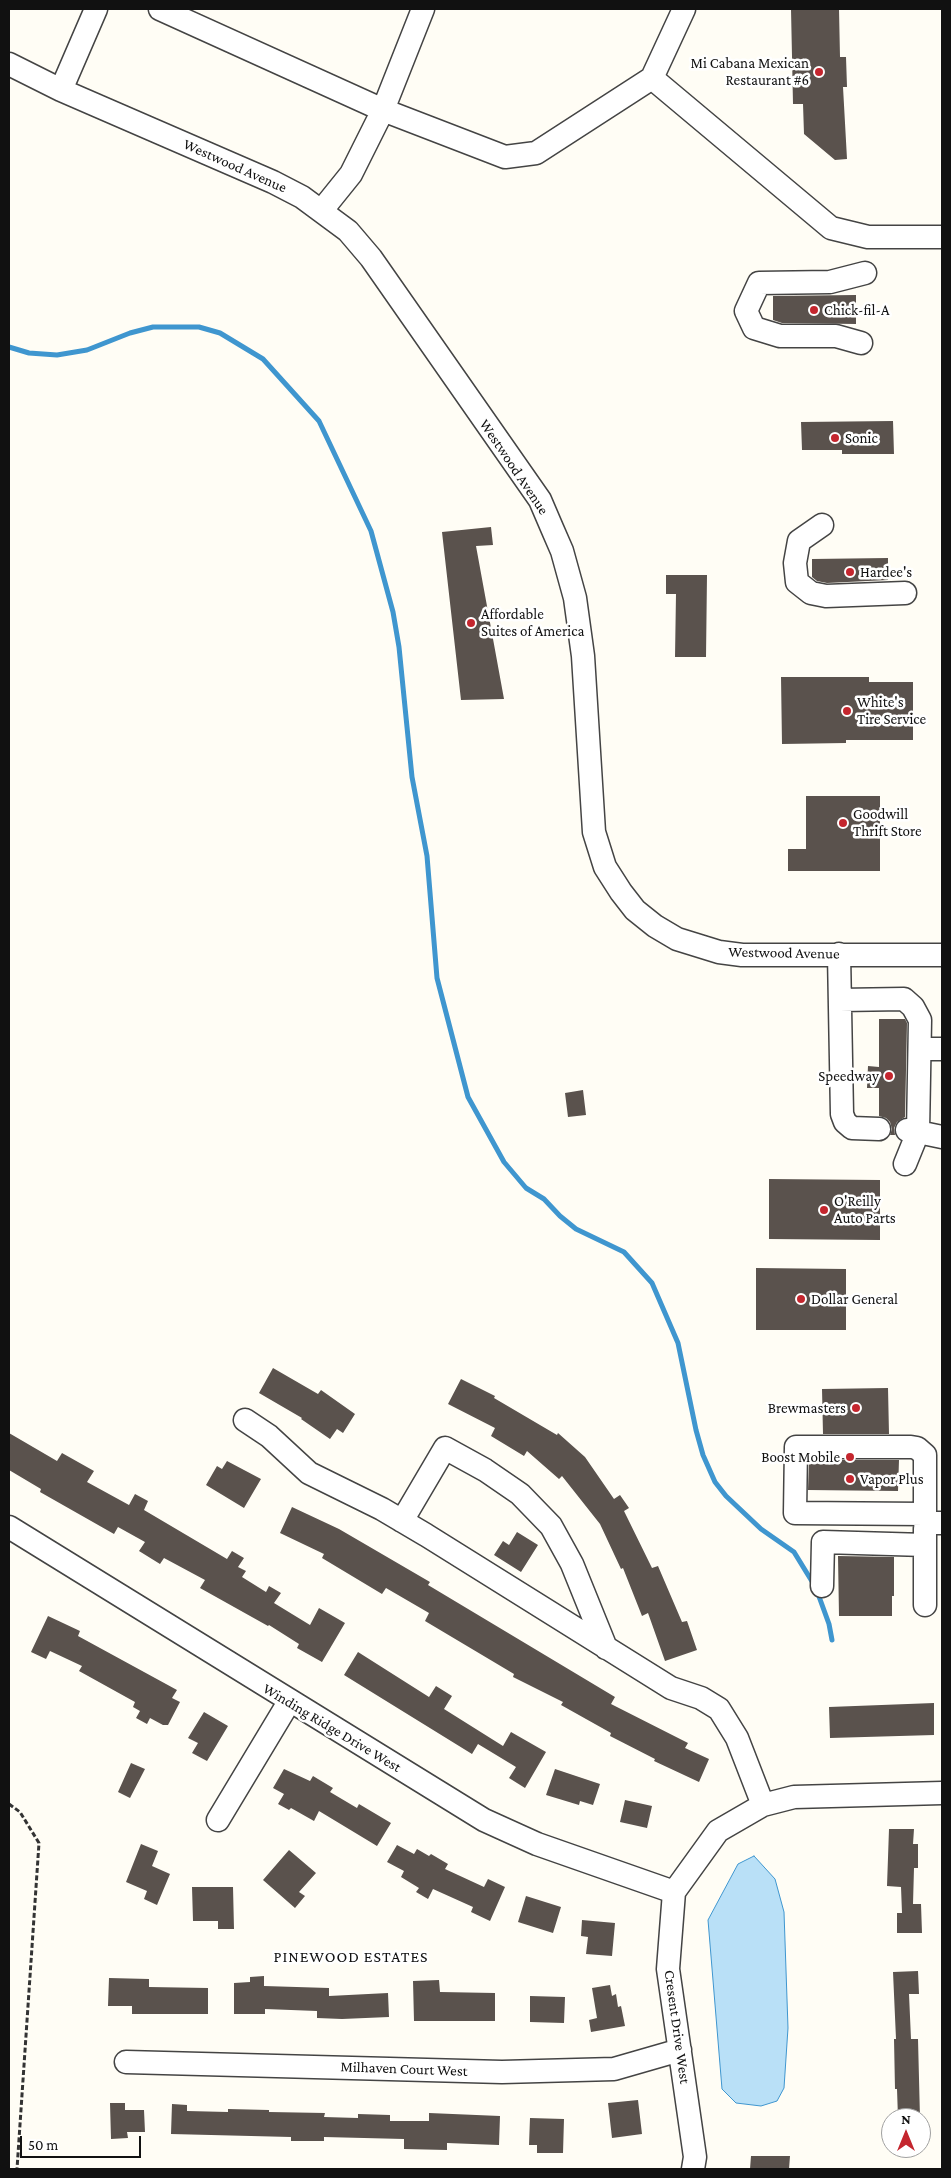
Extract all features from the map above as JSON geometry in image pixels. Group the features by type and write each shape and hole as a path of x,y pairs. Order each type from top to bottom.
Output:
{"street":[{"path":"61,90 96,9"},
{"path":"160,9 383,110 505,158 536,153 652,78 684,9"},
{"path":"322,210 351,174 383,110 423,9"},
{"name":"Westwood Avenue","path":"9,64 61,90 272,182 322,210 348,231 371,258 540,500 562,551 575,598 583,656 594,832 605,867 620,892 635,910 655,926 677,939 719,952 742,955 942,955"},
{"path":"652,78 831,228 868,237 942,237"},
{"path":"860,343 836,336 780,336 754,328 746,311 759,283 830,282 865,274"},
{"path":"822,525 799,541 795,564 797,582 811,593 826,596 905,592"},
{"path":"839,954 842,1114 845,1122 852,1128 879,1129"},
{"path":"840,1000 904,999 913,1008 920,1020 931,1049 905,1164"},
{"path":"913,1131 942,1137"},
{"path":"245,1420 269,1436 309,1474 402,1521 670,1688 701,1698 719,1709 737,1738 763,1805"},
{"path":"925,1605 929,1526 925,1456 917,1448 911,1447 796,1447 795,1512 929,1526"},
{"path":"402,1521 445,1448 485,1470 520,1494 551,1526 572,1564 606,1648"},
{"path":"822,1586 823,1542 929,1526"},
{"name":"Winding Ridge Drive West","path":"9,1527 484,1820 545,1847 674,1892"},
{"path":"218,1820 290,1702"},
{"path":"674,1892 718,1831 763,1805 794,1797 942,1793"},
{"name":"Cresent Drive West","path":"674,1892 668,1969 695,2157 692,2169"},
{"name":"Milhaven Court West","path":"126,2062 502,2072 614,2069 680,2050"}],"path":[{"path":"9,1804 20,1812 39,1843 17,2169"}],"water":[{"path":"754,1856 775,1879 784,1912 788,2028 784,2088 777,2101 761,2106 736,2103 722,2089 708,1920 738,1864"}],"building":[{"name":"Mi Cabana Mexican Restaurant #6","path":"791,9 839,9 840,57 846,57 847,87 843,87 847,159 835,160 804,134 803,104 793,104"},
{"name":"Chick-fil-A","path":"856,295 856,324 782,323 773,320 773,296"},
{"name":"Sonic","path":"893,421 894,454 842,454 842,450 802,450 801,422"},
{"name":"Affordable Suites of America","path":"491,527 493,545 476,546 504,699 461,700 442,532"},
{"name":"Hardee's","path":"888,558 888,580 827,583 817,581 812,577 812,559"},
{"path":"666,575 707,575 706,657 675,657 676,594 666,594"},
{"name":"White's Tire Service","path":"781,677 869,677 869,682 913,682 913,740 846,740 846,743 782,744"},
{"name":"Goodwill Thrift Store","path":"806,796 880,796 880,871 788,871 788,849 806,849"},
{"path":"879,1019 905,1019 907,1023 905,1117 897,1122 894,1128 895,1135 890,1135 892,1129 890,1122 886,1118 879,1116 879,1088 867,1088 868,1066 879,1067"},
{"path":"583,1090 586,1115 568,1117 565,1093"},
{"name":"O'Reilly Auto Parts","path":"769,1179 880,1180 880,1240 769,1239"},
{"name":"Dollar General","path":"756,1268 846,1269 846,1330 756,1330"},
{"path":"273,1368 318,1394 321,1390 355,1414 343,1433 337,1429 330,1439 302,1418 259,1393"},
{"path":"461,1379 495,1396 494,1398 557,1435 558,1433 585,1457 614,1499 620,1495 629,1508 624,1511 652,1568 658,1566 682,1622 687,1621 697,1650 665,1661 648,1613 642,1616 623,1568 621,1569 600,1524 562,1476 559,1479 527,1451 524,1456 491,1436 495,1428 448,1404"},
{"name":"Brewmasters","path":"888,1388 889,1434 823,1434 822,1389"},
{"path":"9,1433 57,1461 62,1453 94,1471 87,1482 129,1505 135,1494 148,1501 144,1510 227,1559 232,1551 244,1558 238,1567 246,1571 242,1577 266,1592 269,1586 281,1593 274,1603 310,1625 319,1608 345,1623 322,1662 297,1648 299,1644 269,1625 200,1588 205,1580 164,1558 160,1564 139,1551 145,1542 118,1527 114,1534 40,1492 41,1489 9,1470"},
{"name":"Vapor Plus","path":"809,1460 899,1460 898,1491 808,1490"},
{"path":"227,1461 261,1479 244,1508 206,1485 217,1466 222,1469"},
{"path":"292,1507 339,1529 430,1582 428,1585 615,1697 611,1704 688,1743 685,1748 709,1759 699,1782 654,1761 655,1759 610,1736 611,1733 561,1705 563,1702 513,1677 514,1674 425,1621 429,1613 386,1588 382,1594 322,1558 324,1554 280,1533"},
{"path":"517,1532 538,1545 521,1572 494,1555 503,1541 509,1545"},
{"path":"838,1556 894,1557 892,1616 839,1616"},
{"path":"48,1616 80,1631 78,1636 177,1690 172,1698 180,1702 168,1725 163,1725 150,1718 147,1724 136,1718 140,1711 133,1707 135,1702 79,1671 82,1666 50,1651 46,1659 31,1652"},
{"path":"358,1652 429,1697 436,1686 452,1696 444,1709 503,1746 511,1732 546,1752 525,1788 509,1778 516,1767 478,1744 472,1754 344,1675"},
{"path":"934,1703 934,1735 830,1738 829,1707"},
{"path":"204,1712 228,1726 207,1761 192,1753 198,1743 188,1738"},
{"path":"131,1763 145,1769 130,1798 118,1792"},
{"path":"284,1769 310,1781 313,1776 333,1788 330,1792 357,1808 359,1804 391,1823 377,1846 319,1811 314,1821 291,1808 289,1810 278,1804 284,1794 273,1788"},
{"path":"555,1769 600,1784 593,1805 580,1801 579,1805 546,1795"},
{"path":"625,1800 652,1806 647,1828 620,1822"},
{"path":"889,1829 914,1829 913,1844 918,1844 918,1868 914,1868 913,1904 921,1904 922,1933 897,1933 897,1913 902,1913 901,1887 887,1886"},
{"path":"141,1844 158,1851 152,1866 170,1874 157,1905 144,1899 147,1891 126,1882"},
{"path":"397,1845 414,1854 417,1849 429,1856 431,1854 448,1864 445,1869 484,1887 488,1879 505,1887 490,1921 471,1912 473,1907 433,1889 428,1899 416,1892 419,1888 401,1877 404,1871 387,1862"},
{"path":"289,1850 316,1873 299,1892 305,1896 295,1908 263,1880"},
{"path":"192,1887 233,1887 234,1929 218,1929 218,1921 193,1921"},
{"path":"526,1896 561,1907 553,1933 518,1922"},
{"path":"582,1920 615,1923 612,1956 586,1954 588,1937 581,1936"},
{"path":"918,1971 919,1994 909,1994 911,2039 918,2039 920,2108 898,2108 897,2089 895,2089 894,2039 896,2039 893,1972"},
{"path":"264,1976 264,1986 329,1988 329,1996 388,1993 389,2017 317,2018 317,2011 265,2009 265,2014 234,2014 234,1983 250,1982 250,1977"},
{"path":"109,1978 149,1979 149,1987 208,1988 208,2014 132,2014 132,2006 108,2006"},
{"path":"439,1980 440,1992 495,1993 495,2021 414,2021 413,1981"},
{"path":"610,1985 612,1996 616,1994 618,2007 621,2006 625,2026 591,2032 589,2020 597,2018 592,1988"},
{"path":"530,1996 565,1997 564,2023 530,2022"},
{"path":"638,2100 642,2134 612,2138 608,2103"},
{"path":"110,2103 125,2103 125,2110 144,2110 145,2132 127,2132 128,2138 111,2139"},
{"path":"172,2104 187,2105 187,2111 269,2110 269,2112 325,2113 324,2117 358,2118 358,2114 390,2115 390,2121 429,2121 429,2113 500,2116 499,2145 447,2143 447,2150 404,2149 404,2139 324,2137 324,2141 291,2141 291,2137 171,2134"},
{"path":"530,2118 564,2119 563,2153 537,2153 537,2145 529,2145"},
{"path":"751,2156 790,2156 789,2169 750,2169"}],"waterway":[{"path":"9,347 29,353 57,355 87,350 130,333 153,327 199,327 220,333 263,359 319,421 371,531 393,612 399,647 412,777 427,856 437,978 468,1097 504,1162 526,1188 544,1199 576,1229 624,1252 652,1283 678,1343 696,1430 703,1455 715,1482 726,1496 761,1529 794,1552 813,1583"},
{"path":"817,1591 829,1624 832,1640"}],"place":[{"name":"Mi Cabana Mexican Restaurant #6","path":"819,72"},
{"name":"Chick-fil-A","path":"814,310"},
{"name":"Sonic","path":"835,438"},
{"name":"Hardee's","path":"850,572"},
{"name":"Affordable Suites of America","path":"471,623"},
{"name":"White's Tire Service","path":"847,711"},
{"name":"Goodwill Thrift Store","path":"843,823"},
{"name":"Speedway","path":"889,1076"},
{"name":"O'Reilly Auto Parts","path":"824,1210"},
{"name":"Dollar General","path":"801,1299"},
{"name":"Brewmasters","path":"856,1408"},
{"name":"Boost Mobile","path":"850,1457"},
{"name":"Vapor Plus","path":"850,1479"}],"district":[{"name":"PINEWOOD ESTATES","path":"351,1957"}]}
